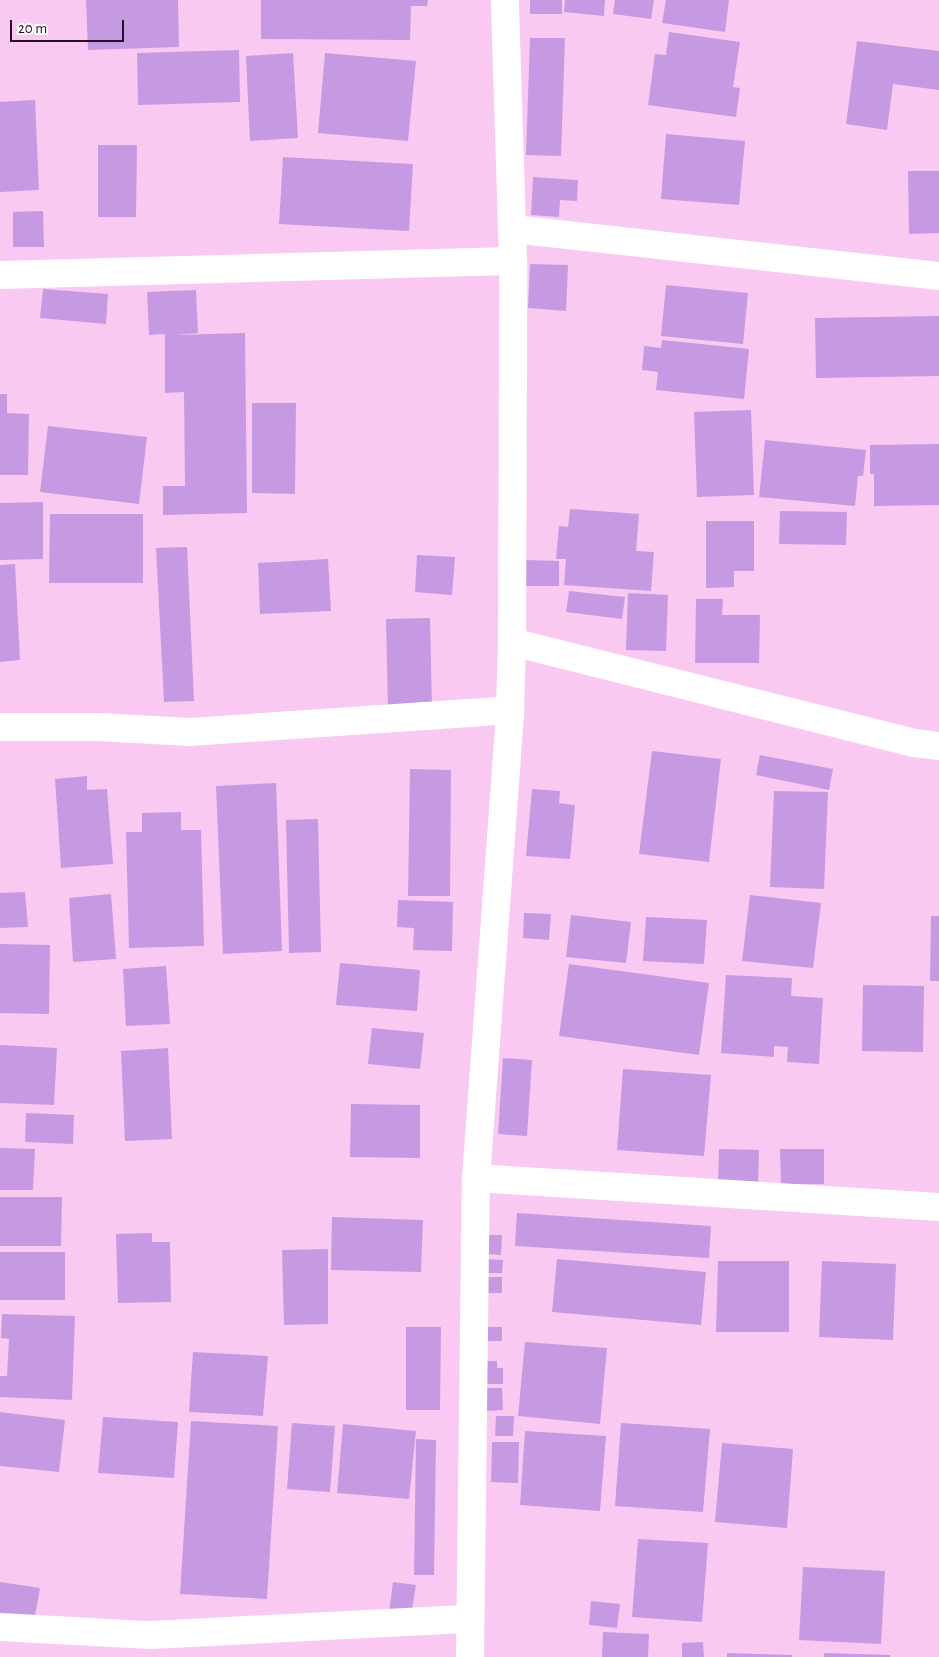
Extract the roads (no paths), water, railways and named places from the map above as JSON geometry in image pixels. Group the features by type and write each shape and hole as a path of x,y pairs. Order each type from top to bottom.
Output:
{"street":[{"path":"470,1657 476,1178 510,710 512,642 513,229 505,0"},
{"path":"513,229 939,276"},
{"path":"0,275 513,261"},
{"path":"512,642 914,743 939,746"},
{"path":"0,727 98,727 190,732 510,710"},
{"path":"476,1178 939,1207"},
{"path":"0,1627 150,1634 470,1619"}]}
